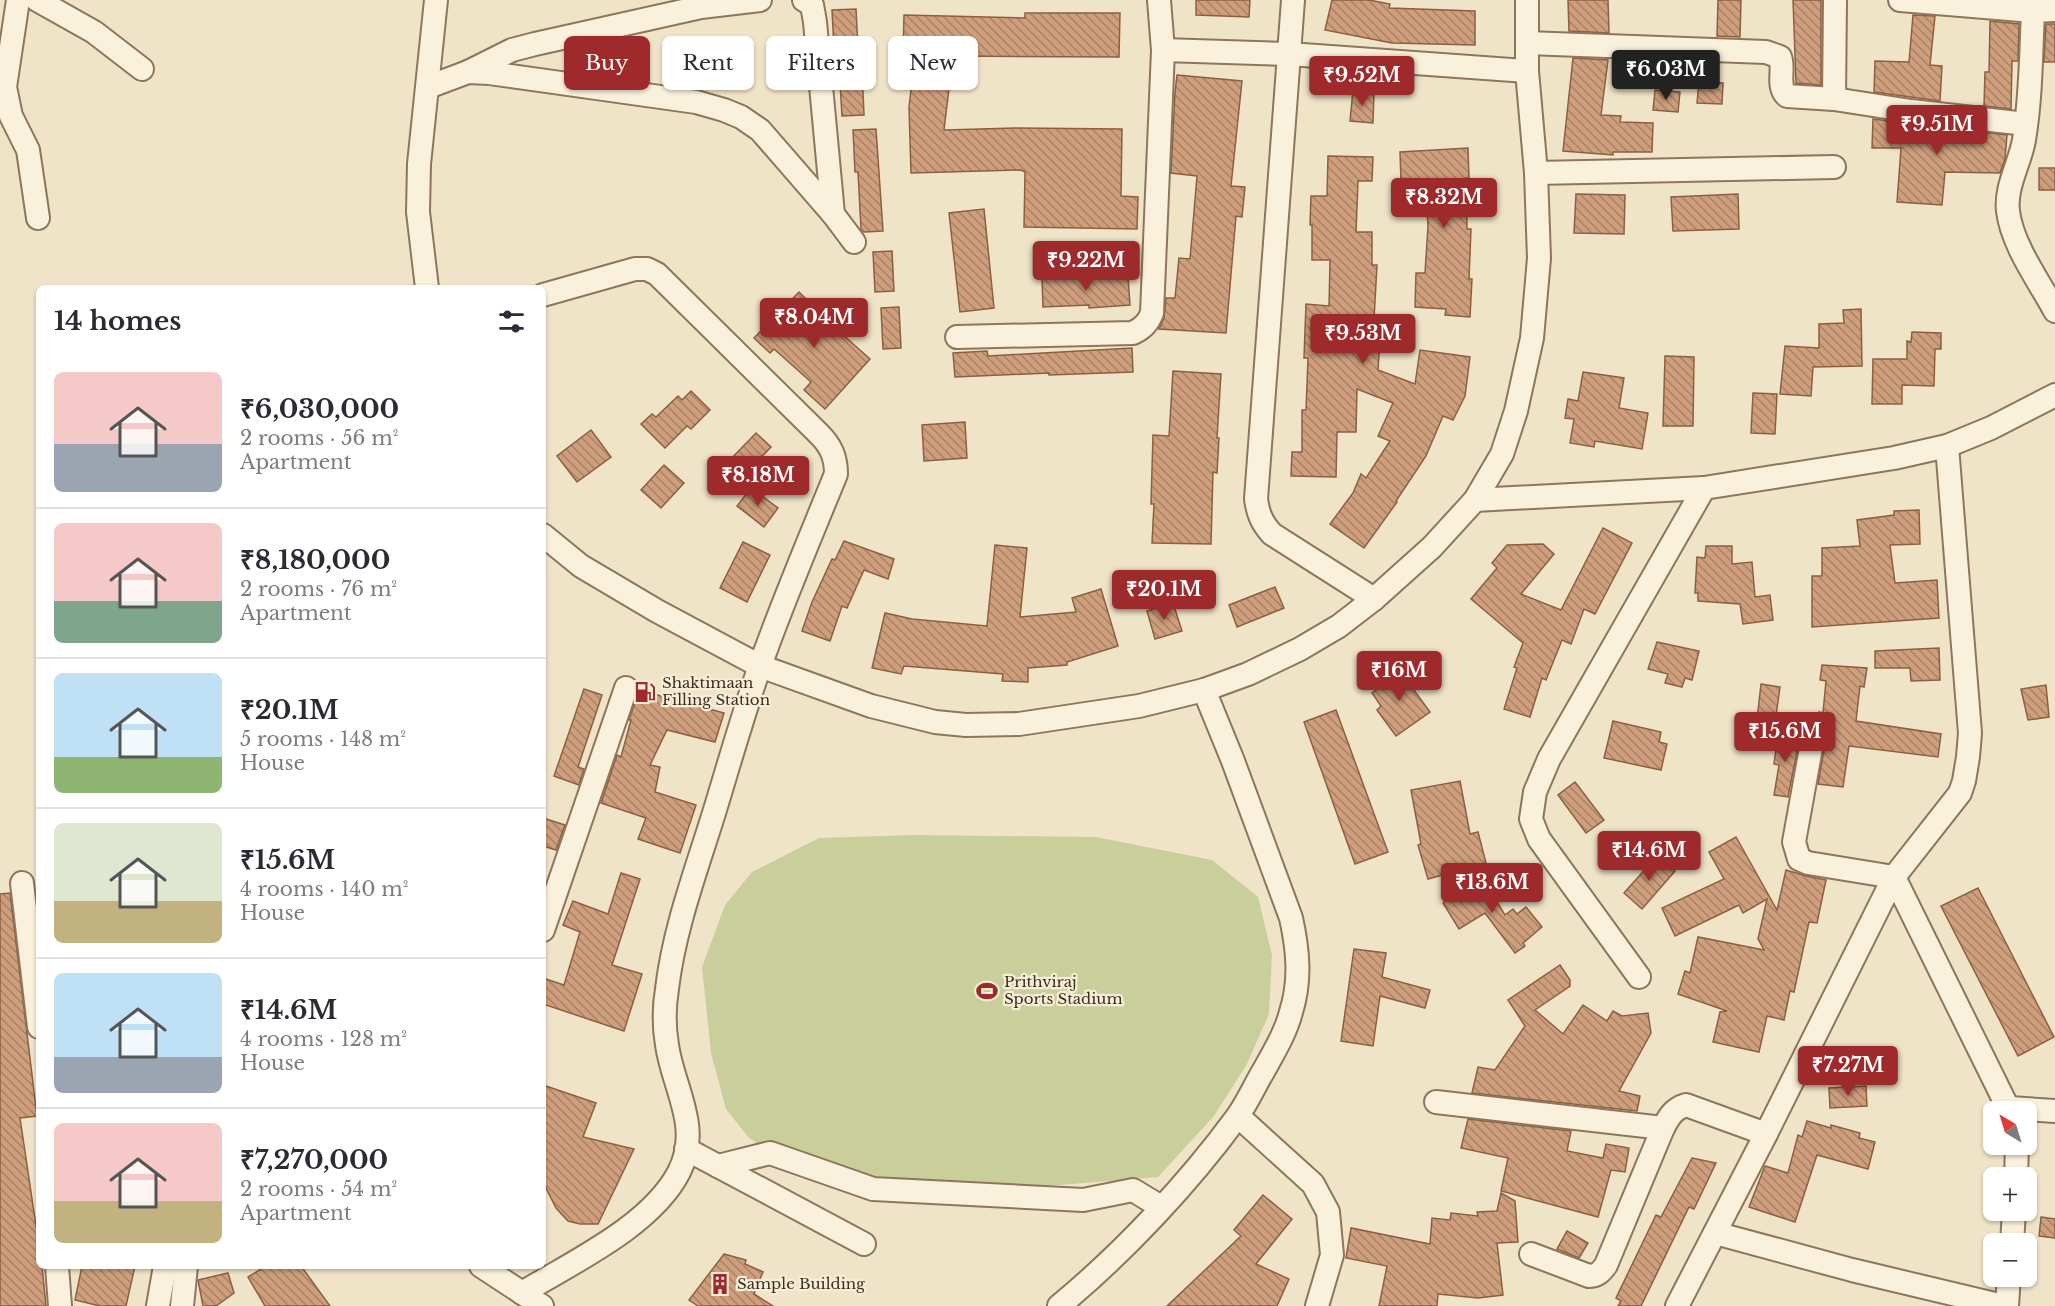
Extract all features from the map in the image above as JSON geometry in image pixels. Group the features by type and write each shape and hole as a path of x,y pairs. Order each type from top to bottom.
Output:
{"street":[{"path":"18,0 5,87 11,116 28,150 38,218"},
{"path":"37,0 94,32 142,69"},
{"path":"427,285 418,212 419,164 436,0"},
{"path":"428,87 468,72 512,50 545,41 701,7 760,0"},
{"path":"804,0 812,5 815,22 833,214"},
{"path":"957,337 1133,333 1149,321 1152,313 1163,50 1159,0"},
{"path":"1293,0 1256,499 1263,525 1272,534 1374,599"},
{"path":"546,542 581,566 657,611 760,666 871,706 935,722 966,725 1019,724 1139,706 1204,690 1248,674 1300,649 1339,626 1374,599 1432,547 1475,500 1502,453 1516,411 1532,338 1539,258 1536,173 1527,71 1527,0"},
{"path":"1834,99 1835,0"},
{"path":"1900,0 2049,8 2020,159 2010,189 2008,209 2012,230 2055,311"},
{"path":"1527,43 1766,52 1779,57 1782,62 1781,88 1787,96 1834,99 1911,111 2026,124"},
{"path":"1163,50 1289,54 1527,71"},
{"path":"468,72 696,102 741,117 760,130 833,214 854,242"},
{"path":"1536,173 1834,167"},
{"path":"522,1293 624,1232 643,1216 668,1189 680,1170 686,1149 688,1118 667,1045 666,992 672,954 760,666 836,474 836,462 830,445 657,274 647,269 635,269 546,294"},
{"path":"1475,500 1704,488 1808,473 1947,446 2054,398"},
{"path":"1677,1306 1894,877 1960,793 1964,781 1970,733 1947,446"},
{"path":"1639,977 1539,839 1531,819 1535,792 1549,759 1704,488"},
{"path":"546,921 626,688"},
{"path":"1059,1306 1133,1238 1188,1178 1238,1116 1274,1051 1291,1013 1299,974 1297,944 1291,918 1204,690"},
{"path":"1813,737 1794,842 1795,852 1799,859 1808,863 1894,877"},
{"path":"1894,877 2006,1101"},
{"path":"22,883 36,1002"},
{"path":"1436,1102 1663,1128"},
{"path":"1531,1254 1589,1276 1596,1276 1601,1272 1606,1265 1663,1128 1677,1108 1686,1105 1766,1134"},
{"path":"2037,1111 2055,1112"},
{"path":"1238,1116 1313,1184 1328,1212 1332,1255 1317,1306"},
{"path":"686,1149 864,1244"},
{"path":"718,1166 770,1153 873,1189 1083,1200 1133,1190 1161,1207"},
{"path":"1715,1233 1852,1270 2005,1306 2008,1287"},
{"path":"57,1269 60,1306"},
{"path":"158,1306 164,1269"},
{"path":"183,1306 186,1269"},
{"path":"486,1269 542,1306"}],"green space":[{"name":"Prithviraj Sports Stadium","path":"914,835 1096,837 1212,860 1258,897 1272,955 1269,1014 1247,1064 1214,1116 1158,1177 1060,1185 856,1189 782,1159 749,1138 726,1109 711,1053 702,967 725,905 752,872 819,838"}],"building":[{"path":"1196,0 1250,0 1249,17 1196,15"},
{"path":"1332,0 1369,0 1390,4 1389,8 1475,11 1475,45 1392,43 1325,30"},
{"path":"1568,0 1608,0 1609,33 1569,31"},
{"path":"1718,0 1741,0 1740,37 1717,36"},
{"path":"1793,0 1821,0 1821,85 1796,83"},
{"path":"856,9 857,36 833,36 832,10"},
{"path":"1025,13 1120,13 1119,57 978,56 978,36 903,36 904,15 1025,18"},
{"path":"1913,15 1935,16 1930,65 1942,66 1940,101 1874,92 1875,61 1909,62"},
{"path":"1990,21 2019,24 2018,61 2012,61 2011,109 1984,106 1985,72 1989,72"},
{"path":"2046,24 2055,24 2055,62 2044,62"},
{"path":"1573,58 1608,60 1601,115 1621,116 1620,122 1653,123 1652,152 1613,152 1613,155 1563,151"},
{"path":"1177,75 1242,81 1231,186 1245,187 1242,217 1236,216 1226,333 1159,329 1164,318 1166,298 1175,298 1179,258 1190,259 1197,176 1171,173"},
{"path":"1699,82 1723,83 1722,104 1697,103"},
{"path":"840,90 863,90 864,115 842,116"},
{"path":"911,90 949,90 944,130 1122,129 1121,196 1138,197 1137,229 1024,227 1025,172 1021,170 911,173 909,107"},
{"path":"1353,90 1374,92 1373,123 1350,121"},
{"path":"1655,90 1680,92 1678,112 1653,110"},
{"path":"1873,119 2007,135 2005,159 2000,173 1945,172 1942,205 1897,202 1901,148 1872,148"},
{"path":"876,129 883,231 864,232 861,229 853,130"},
{"path":"1468,148 1467,229 1471,229 1469,279 1472,279 1470,317 1445,315 1446,309 1415,307 1416,273 1425,273 1428,226 1425,180 1401,181 1400,152"},
{"path":"1328,156 1373,157 1372,181 1358,181 1356,232 1372,232 1372,265 1377,265 1373,338 1380,339 1378,370 1415,384 1420,350 1470,357 1465,396 1453,420 1443,416 1426,456 1364,548 1330,524 1353,493 1361,474 1366,478 1390,441 1378,436 1393,403 1357,389 1356,432 1337,432 1336,477 1291,476 1292,452 1302,452 1302,410 1306,410 1308,358 1304,358 1306,304 1329,306 1330,260 1312,260 1312,225 1310,225 1311,196 1327,196"},
{"path":"2039,168 2055,168 2055,190 2039,190"},
{"path":"1576,194 1625,195 1624,234 1574,233"},
{"path":"1738,194 1739,229 1673,231 1671,197"},
{"path":"984,209 994,308 960,312 949,213"},
{"path":"892,251 894,291 875,292 873,252"},
{"path":"1078,277 1079,280 1128,277 1130,305 1089,308 1089,305 1043,307 1042,279"},
{"path":"799,292 824,317 826,315 843,330 841,333 870,359 825,409 804,390 811,382 774,349 770,353 754,338"},
{"path":"899,307 901,348 883,349 881,308"},
{"path":"1861,309 1862,366 1813,367 1811,396 1780,394 1785,346 1819,348 1819,324 1844,323 1843,310"},
{"path":"1912,332 1941,333 1941,349 1935,349 1934,386 1902,385 1902,404 1872,404 1873,359 1907,359 1907,341 1911,342"},
{"path":"1132,348 1133,372 955,377 953,353 987,351 988,356"},
{"path":"1665,356 1694,357 1693,426 1663,426"},
{"path":"1173,371 1221,374 1217,473 1213,472 1211,544 1152,543 1153,435 1169,436"},
{"path":"1583,372 1624,378 1619,408 1648,413 1642,449 1595,441 1594,447 1570,443 1574,419 1565,418 1568,399 1578,401"},
{"path":"691,391 710,410 691,429 687,426 665,448 641,424 652,414 656,417 678,396 682,400"},
{"path":"1753,393 1777,394 1775,434 1751,433"},
{"path":"965,422 967,458 924,461 922,425"},
{"path":"591,430 611,457 577,482 557,456"},
{"path":"756,433 771,447 743,476 728,462"},
{"path":"664,465 684,483 661,508 641,490"},
{"path":"751,488 778,508 764,527 737,506"},
{"path":"1919,510 1920,544 1890,545 1895,583 1937,580 1939,618 1812,627 1812,576 1822,576 1822,548 1860,546 1857,520 1894,515 1894,511"},
{"path":"1603,528 1632,543 1595,614 1584,609 1571,644 1562,640 1546,680 1542,678 1530,717 1504,709 1517,668 1514,667 1523,643 1471,599 1497,568 1492,563 1507,545 1543,544 1554,554 1521,594 1561,610"},
{"path":"844,541 894,559 888,579 864,570 847,608 842,606 830,641 802,631 812,602 832,559 835,560"},
{"path":"743,542 770,555 747,602 720,588"},
{"path":"995,545 1027,548 1020,617 1076,612 1072,598 1101,589 1118,646 1067,662 1067,665 1028,668 1028,682 1002,681 1003,674 904,666 901,674 872,668 885,613 912,619 987,626"},
{"path":"1706,546 1732,546 1732,564 1752,562 1755,597 1770,595 1773,620 1743,624 1740,604 1698,601 1698,593 1695,593 1697,557 1705,558"},
{"path":"1275,587 1284,608 1237,627 1229,605"},
{"path":"1173,603 1182,631 1155,639 1147,611"},
{"path":"1657,642 1699,651 1692,680 1685,678 1682,687 1665,683 1668,674 1648,669"},
{"path":"1939,648 1940,680 1911,681 1910,668 1875,668 1875,651"},
{"path":"1395,664 1430,712 1396,736 1377,710 1381,706 1372,693 1387,682 1381,674"},
{"path":"1822,665 1867,668 1864,687 1860,686 1856,721 1941,734 1938,757 1849,746 1843,787 1818,784 1826,739 1825,732 1818,725 1819,712 1823,713 1826,681 1820,680"},
{"path":"1761,684 1780,687 1775,723 1757,720"},
{"path":"2046,685 2049,717 2028,720 2021,689"},
{"path":"584,689 602,695 578,767 584,769 579,785 554,776"},
{"path":"639,690 724,713 715,742 667,730 650,765 660,767 655,792 696,805 680,853 638,839 646,818 601,803 617,755 621,757 631,720 629,720"},
{"path":"1336,710 1388,852 1355,864 1304,722"},
{"path":"1613,721 1661,732 1659,742 1667,744 1661,770 1604,758"},
{"path":"1778,734 1800,736 1788,797 1774,795 1779,765 1774,764"},
{"path":"1460,781 1470,834 1478,832 1486,863 1428,879 1418,845 1421,844 1411,790"},
{"path":"1575,782 1604,820 1586,833 1558,795"},
{"path":"546,819 565,825 556,850 546,847"},
{"path":"1736,837 1777,910 1786,870 1826,880 1817,923 1809,922 1794,992 1790,991 1784,1020 1767,1016 1759,1052 1713,1042 1720,1012 1727,1011 1678,994 1685,971 1690,973 1698,937 1764,950 1758,939 1767,899 1743,913 1739,905 1675,936 1662,908 1724,879 1709,852"},
{"path":"1657,856 1675,871 1642,909 1624,893"},
{"path":"621,873 640,879 612,965 642,974 624,1031 546,1005 546,979 564,985 580,932 563,925 573,901 608,914"},
{"path":"1481,877 1505,915 1513,909 1517,914 1526,907 1542,927 1523,943 1525,946 1515,953 1485,913 1459,929 1443,903"},
{"path":"1978,888 2054,1037 2018,1056 1941,906"},
{"path":"10,893 36,1108 36,1116 20,1118 36,1226 36,1269 42,1269 46,1306 0,1306 0,894"},
{"path":"1354,949 1386,953 1382,977 1430,990 1425,1008 1380,996 1373,1046 1341,1041"},
{"path":"1560,965 1570,980 1570,986 1535,1010 1563,1034 1583,1005 1607,1021 1613,1011 1622,1016 1648,1013 1651,1033 1619,1091 1640,1096 1637,1111 1472,1093 1478,1067 1495,1070 1525,1026 1508,1000"},
{"path":"546,1086 596,1103 583,1137 634,1149 598,1224 568,1221 556,1208 546,1188"},
{"path":"1866,1086 1867,1106 1830,1108 1829,1088"},
{"path":"1468,1119 1571,1131 1567,1151 1603,1158 1606,1144 1629,1148 1625,1172 1611,1170 1598,1217 1501,1191 1508,1158 1461,1148"},
{"path":"1807,1121 1860,1133 1859,1138 1875,1142 1868,1169 1817,1155 1795,1222 1749,1207 1765,1166 1788,1173 1798,1135 1802,1137"},
{"path":"1692,1158 1716,1163 1694,1209 1689,1207 1641,1306 1618,1306 1621,1301 1616,1298 1656,1215 1661,1217"},
{"path":"1501,1193 1515,1201 1518,1242 1497,1243 1503,1295 1478,1298 1438,1294 1437,1306 1379,1306 1387,1266 1346,1258 1351,1228 1430,1244 1432,1218 1450,1220 1451,1213 1478,1216 1477,1212 1497,1211"},
{"path":"1263,1195 1292,1219 1256,1264 1289,1279 1277,1306 1167,1306 1241,1236 1234,1230"},
{"path":"2041,1217 2055,1219 2055,1238 2039,1236"},
{"path":"1567,1231 1588,1243 1579,1258 1557,1249"},
{"name":"Sample Building","path":"724,1254 746,1260 745,1264 763,1272 754,1294 773,1306 698,1306 689,1300"},
{"path":"81,1269 134,1269 126,1306 100,1306 75,1300"},
{"path":"261,1269 303,1269 330,1306 265,1306 248,1277"},
{"path":"228,1273 234,1293 216,1306 203,1306 198,1280"}],"place":[{"name":"Shaktimaan Filling Station","path":"645,692"},
{"name":"Prithviraj Sports Stadium","path":"987,991"},
{"name":"Sample Building","path":"720,1284"}]}
